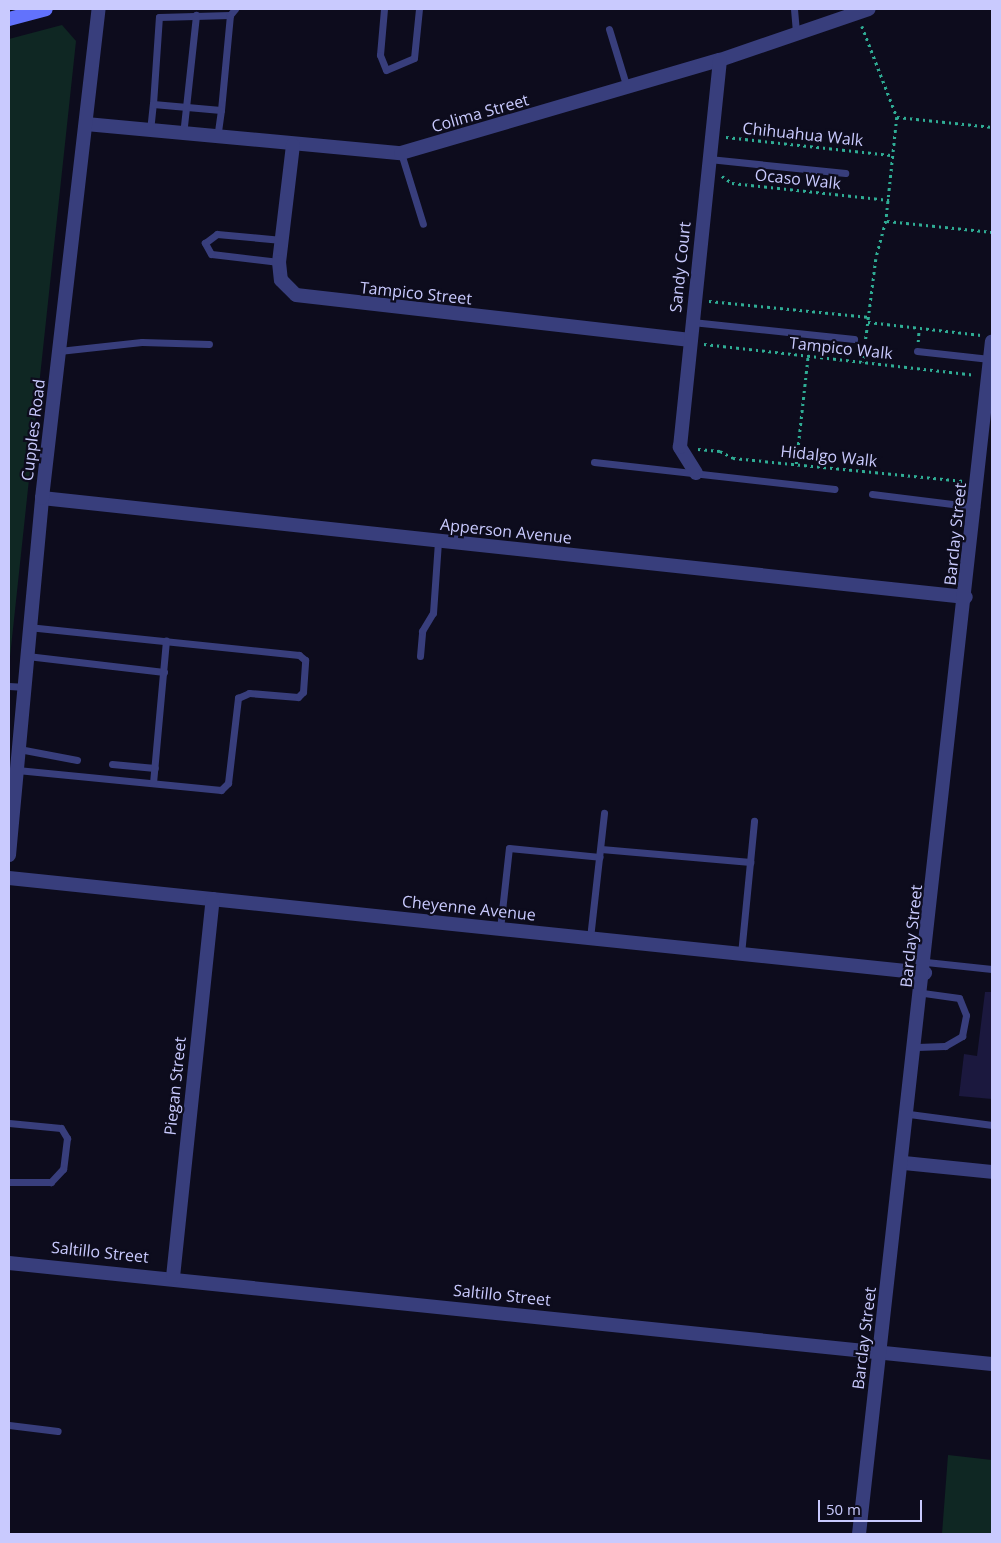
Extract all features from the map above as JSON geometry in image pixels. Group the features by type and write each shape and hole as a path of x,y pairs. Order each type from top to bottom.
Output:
{"main road":[{"path":"9,18 46,9"}],"street":[{"name":"Cupples Road","path":"9,855 42,498 98,9"},
{"name":"Colima Street","path":"86,124 293,146 402,153 720,60 863,11"},
{"name":"Sandy Court","path":"680,447 720,60"},
{"name":"Tampico Street","path":"293,146 279,262 283,283 306,299 690,342"},
{"name":"Barclay Street","path":"859,1534 917,1047 976,507 992,341"},
{"path":"680,447 696,473"},
{"name":"Apperson Avenue","path":"42,498 966,597"},
{"name":"Cheyenne Avenue","path":"9,878 742,954 925,968"},
{"name":"Piegan Street","path":"173,1277 213,899"},
{"path":"904,1163 992,1172"},
{"name":"Saltillo Street","path":"9,1263 173,1277 992,1364"}],"lane":[{"path":"217,138 230,16 235,9"},
{"path":"384,9 380,55 386,70 414,58 419,9"},
{"path":"794,9 796,34"},
{"path":"150,132 163,13 230,16"},
{"path":"183,135 196,15"},
{"path":"609,29 627,88"},
{"path":"153,104 221,110"},
{"path":"402,153 423,224"},
{"path":"709,159 845,173"},
{"path":"279,262 211,254 205,243 217,234 282,240"},
{"path":"692,322 854,339"},
{"path":"60,351 142,342 209,344"},
{"path":"917,350 990,360"},
{"path":"594,462 834,489"},
{"path":"872,494 976,507"},
{"path":"420,656 422,631 433,614 438,541"},
{"path":"17,770 226,788 238,698 249,693 298,697 303,692 305,660 299,655 30,626"},
{"path":"153,783 166,641"},
{"path":"27,656 164,672"},
{"path":"9,686 24,687"},
{"path":"19,749 77,760"},
{"path":"112,764 155,768"},
{"path":"590,938 604,813"},
{"path":"742,954 754,821"},
{"path":"500,929 509,848 600,857"},
{"path":"600,849 750,862"},
{"path":"925,968 992,969"},
{"path":"917,1047 945,1046 962,1036 966,1015 959,998 922,993"},
{"path":"909,1114 992,1124"},
{"path":"9,1124 61,1128 67,1138 63,1169 51,1182 9,1182"},
{"path":"9,1425 58,1432"}],"path":[{"path":"863,11 897,117 889,200 863,362"},
{"path":"897,117 992,127"},
{"name":"Chihuahua Walk","path":"711,136 893,155"},
{"name":"Ocaso Walk","path":"708,175 726,176 732,183 889,200"},
{"path":"886,220 992,232"},
{"path":"695,299 869,317"},
{"path":"868,322 992,336"},
{"name":"Tampico Walk","path":"690,342 988,377"},
{"path":"796,464 808,356"},
{"name":"Hidalgo Walk","path":"680,447 796,464 978,483"}],"green space":[{"path":"62,25 76,41 9,666 9,39"},
{"path":"948,1455 992,1460 992,1534 942,1534"}],"building":[{"path":"985,992 992,992 992,1099 959,1096 964,1054 977,1056"}]}
